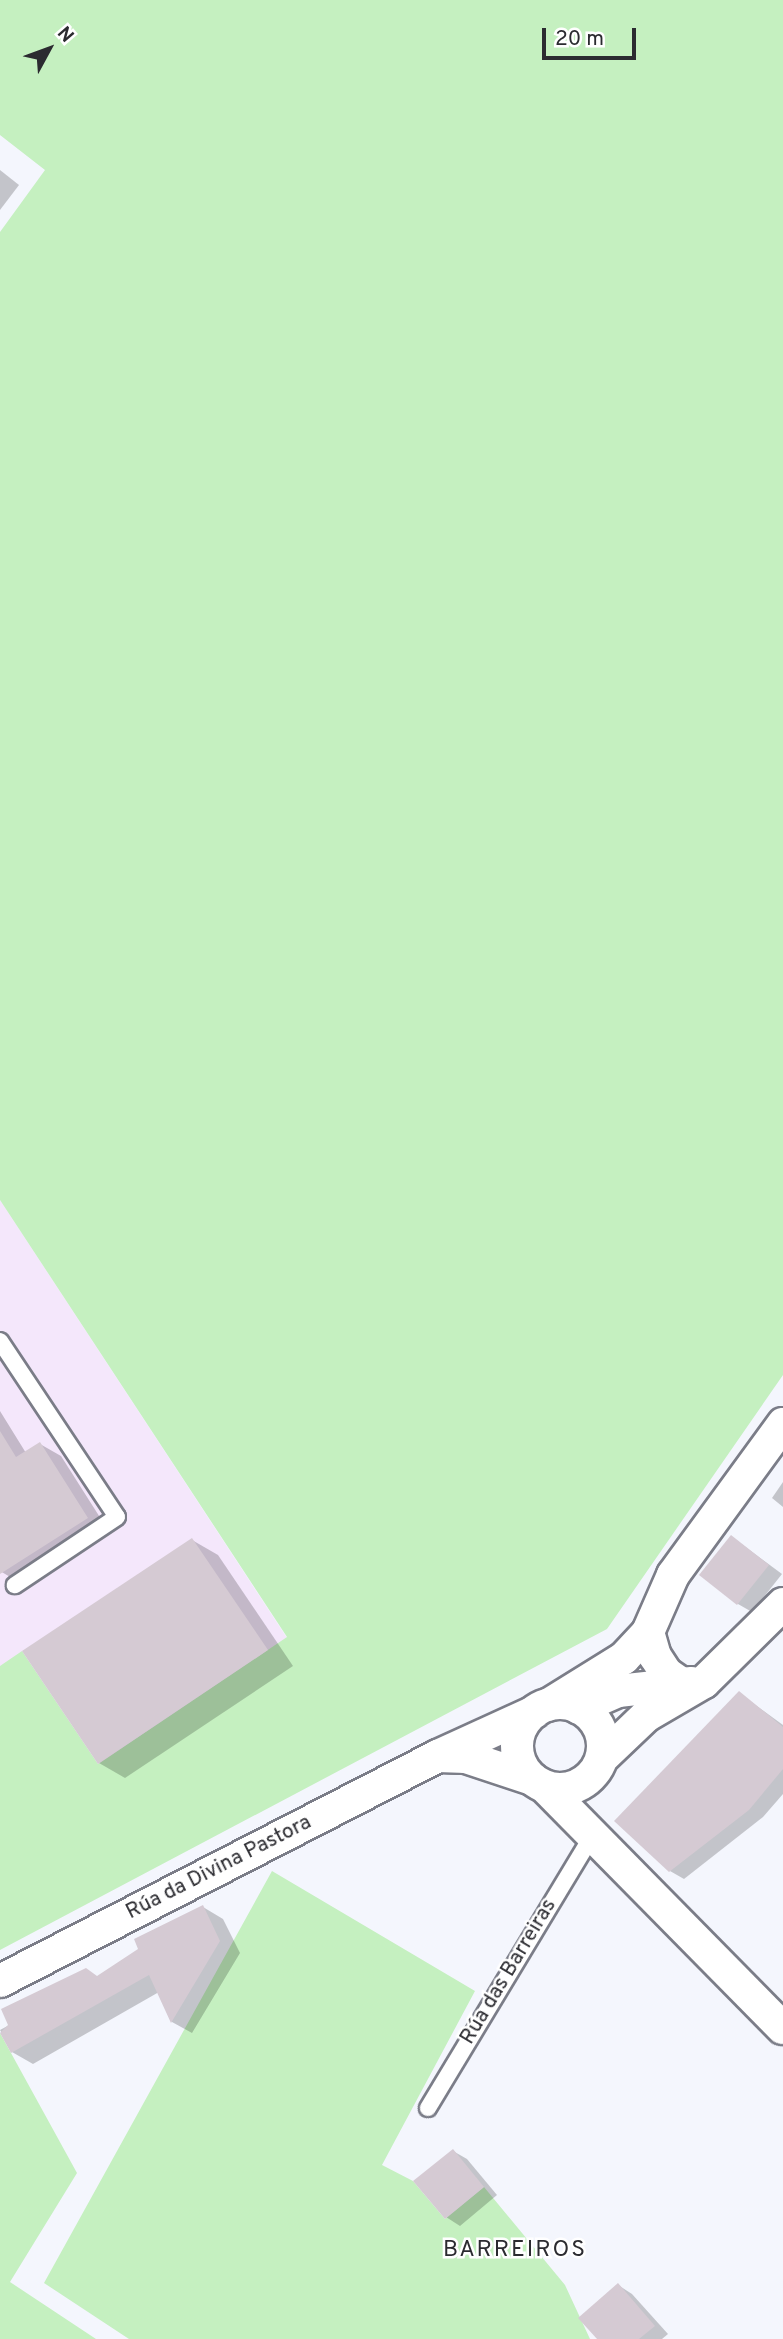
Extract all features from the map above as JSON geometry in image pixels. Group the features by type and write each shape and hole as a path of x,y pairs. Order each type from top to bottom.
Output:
{"street":[{"path":"783,1424 673,1575 648,1632 601,1675 554,1708 518,1739 518,1755 538,1782 783,2028"},
{"path":"438,1756 466,1757 538,1782 571,1788 593,1770 646,1716 693,1683 783,1604"},
{"path":"648,1632 660,1665 693,1683"},
{"path":"554,1708 618,1691 693,1683"},
{"path":"554,1708 600,1729 593,1770 592,1838"},
{"name":"Rúa da Divina Pastora","path":"0,1981 438,1756 554,1708"}],"lane":[{"path":"0,1341 117,1517 15,1585"},
{"name":"Rúa das Barreiras","path":"428,2108 592,1838"}],"shaded area":[{"path":"0,1200 287,1638 98,1764 92,1756 0,1818"}],"green space":[{"path":"0,0 783,0 783,1375 607,1629 0,1950 0,1666 22,1651 98,1764 287,1637 0,1200 0,232 45,170 0,135"},
{"path":"272,1871 475,1991 382,2165 413,2181 445,2219 484,2187 565,2285 590,2339 129,2339 44,2283"},
{"path":"0,2033 77,2173 10,2282 96,2339 0,2339"}],"building":[{"path":"0,1431 16,1457 40,1442 88,1518 0,1574"},
{"path":"731,1535 769,1565 737,1605 699,1575"},
{"path":"192,1538 268,1650 98,1764 22,1651"},
{"path":"739,1691 783,1727 783,1769 749,1810 669,1872 614,1821"},
{"path":"203,1905 220,1941 171,2023 149,1975 11,2053 0,2033 8,2025 1,2009 86,1968 97,1976 138,1949 134,1939"},
{"path":"453,2149 484,2187 445,2219 413,2181"},
{"path":"618,2283 655,2326 639,2339 597,2339 578,2318"}],"district":[{"name":"BARREIROS","path":"515,2251"}]}
